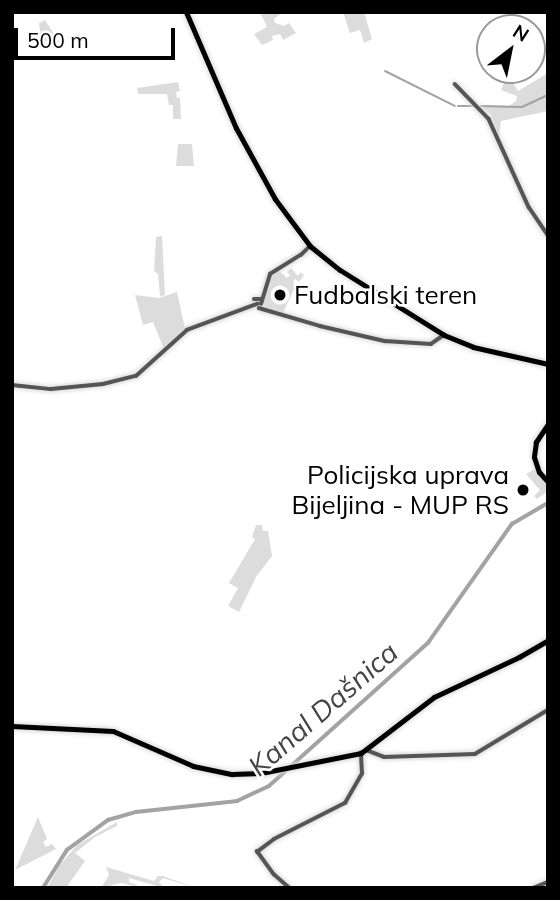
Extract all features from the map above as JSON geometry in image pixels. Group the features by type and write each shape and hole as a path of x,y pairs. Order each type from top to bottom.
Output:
{"main road":[{"path":"186,12 236,128 275,199 310,246 346,274 444,335 473,347 548,364"},
{"path":"547,482 539,472 534,457 539,436 548,424"},
{"path":"12,726 113,731 178,761 232,775 251,774 363,752 434,697 519,657 548,640"}],"street":[{"path":"455,84 489,119 529,207 548,235"},
{"path":"12,385 51,388 103,384 136,376 187,330 260,303 271,272 301,255 310,246"},
{"path":"254,299 267,311 385,341 431,344 444,335"},
{"path":"289,888 274,875 257,852 274,839 345,803 362,774 363,752 384,757 474,754 548,710"},
{"path":"533,888 548,882"}],"shaded area":[{"path":"260,12 283,12 274,19 275,23 284,26 289,23 296,33 283,40 280,34 272,36 273,40 262,45 254,34 267,27"},
{"path":"343,12 364,12 372,39 364,43 360,30 350,33"},
{"path":"45,20 59,42 41,41 39,23"},
{"path":"548,73 548,111 501,121 499,136 491,115 480,105 509,106 516,101 517,96 501,90 504,84 514,84 518,91 530,84 546,84"},
{"path":"178,82 180,91 176,92 177,98 180,98 181,119 173,119 173,105 169,105 167,94 138,94 137,88"},
{"path":"178,144 192,144 194,166 176,166"},
{"path":"162,236 165,295 160,296 158,274 154,271 156,237"},
{"name":"Fudbalski teren","path":"291,268 298,276 301,272 304,275 299,282 295,279 293,282 296,285 282,315 267,309 262,302 271,277 278,270 287,278 290,275 287,272"},
{"path":"177,292 185,329 164,349 153,322 143,325 135,295 159,298"},
{"path":"535,469 548,485 548,491 537,499 534,496 540,490 526,474"},
{"path":"256,525 262,525 263,531 268,531 272,556 256,577 239,612 228,606 238,588 229,583 255,539 252,537"},
{"path":"38,817 47,839 43,842 46,847 52,844 56,849 15,870"},
{"path":"117,822 117,826 95,837 75,853 85,861 66,888 47,888 60,865 77,845"},
{"path":"106,867 154,881 158,876 163,876 196,888 163,878 159,882 164,888 129,878 129,882 143,888 121,883 101,888 109,875"}],"waterway":[{"path":"385,71 455,106"},
{"path":"481,106 522,107 548,95"},
{"path":"458,106 474,106"},
{"name":"Kanal Dašnica","path":"43,888 67,850 108,820 136,812 237,801 269,786 428,643 512,524 548,503"}],"place":[{"name":"Fudbalski teren","path":"280,295"},
{"name":"Policijska uprava Bijeljina - MUP RS","path":"523,490"}]}
